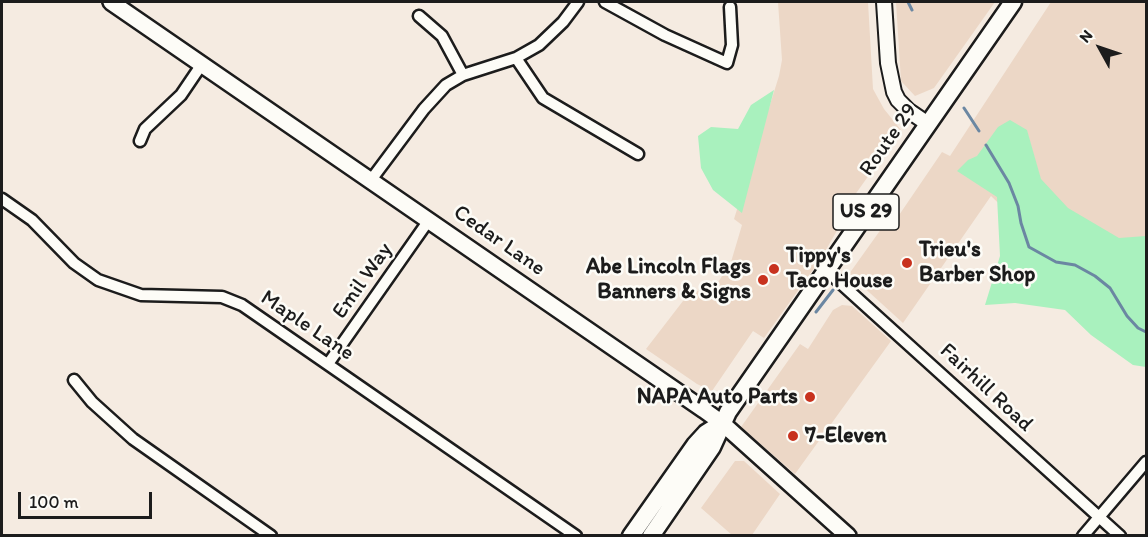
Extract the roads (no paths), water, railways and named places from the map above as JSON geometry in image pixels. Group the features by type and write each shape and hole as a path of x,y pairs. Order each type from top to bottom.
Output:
{"main road":[{"name":"Cedar Lane","path":"111,2 722,423 848,536"},
{"name":"Route 29","path":"651,536 712,447 722,423 1013,2"},
{"name":"Route 29","path":"631,536 695,445 706,433 722,423"}],"street":[{"path":"371,180 439,91 452,80 516,58 539,45 552,34 578,2"},
{"path":"605,2 665,36 727,63 732,45 730,7"},
{"path":"884,2 888,63 894,92 898,100 909,111 928,124"},
{"path":"419,16 442,36 463,75"},
{"path":"516,58 543,98 638,154"},
{"path":"140,141 145,129 181,95 202,64"},
{"name":"Maple Lane","path":"2,200 32,220 74,263 98,280 141,295 232,299 576,536"},
{"name":"Emil Way","path":"328,364 429,220"},
{"name":"Fairhill Road","path":"826,270 1120,536"},
{"path":"74,380 92,402 133,438 271,536"},
{"path":"1083,536 1146,462"}],"waterway":[{"path":"908,2 912,10"},
{"path":"964,108 979,131"},
{"path":"986,145 1009,183 1029,247 1056,262 1075,265 1095,276 1110,288 1127,316 1138,328 1146,332"},
{"path":"816,312 833,290"}],"place":[{"name":"Trieu's Barber Shop","path":"907,263"},
{"name":"Tippy's Taco House","path":"774,269"},
{"name":"Abe Lincoln Flags Banners & Signs","path":"763,280"},
{"name":"NAPA Auto Parts","path":"810,397"},
{"name":"7-Eleven","path":"793,436"}]}
